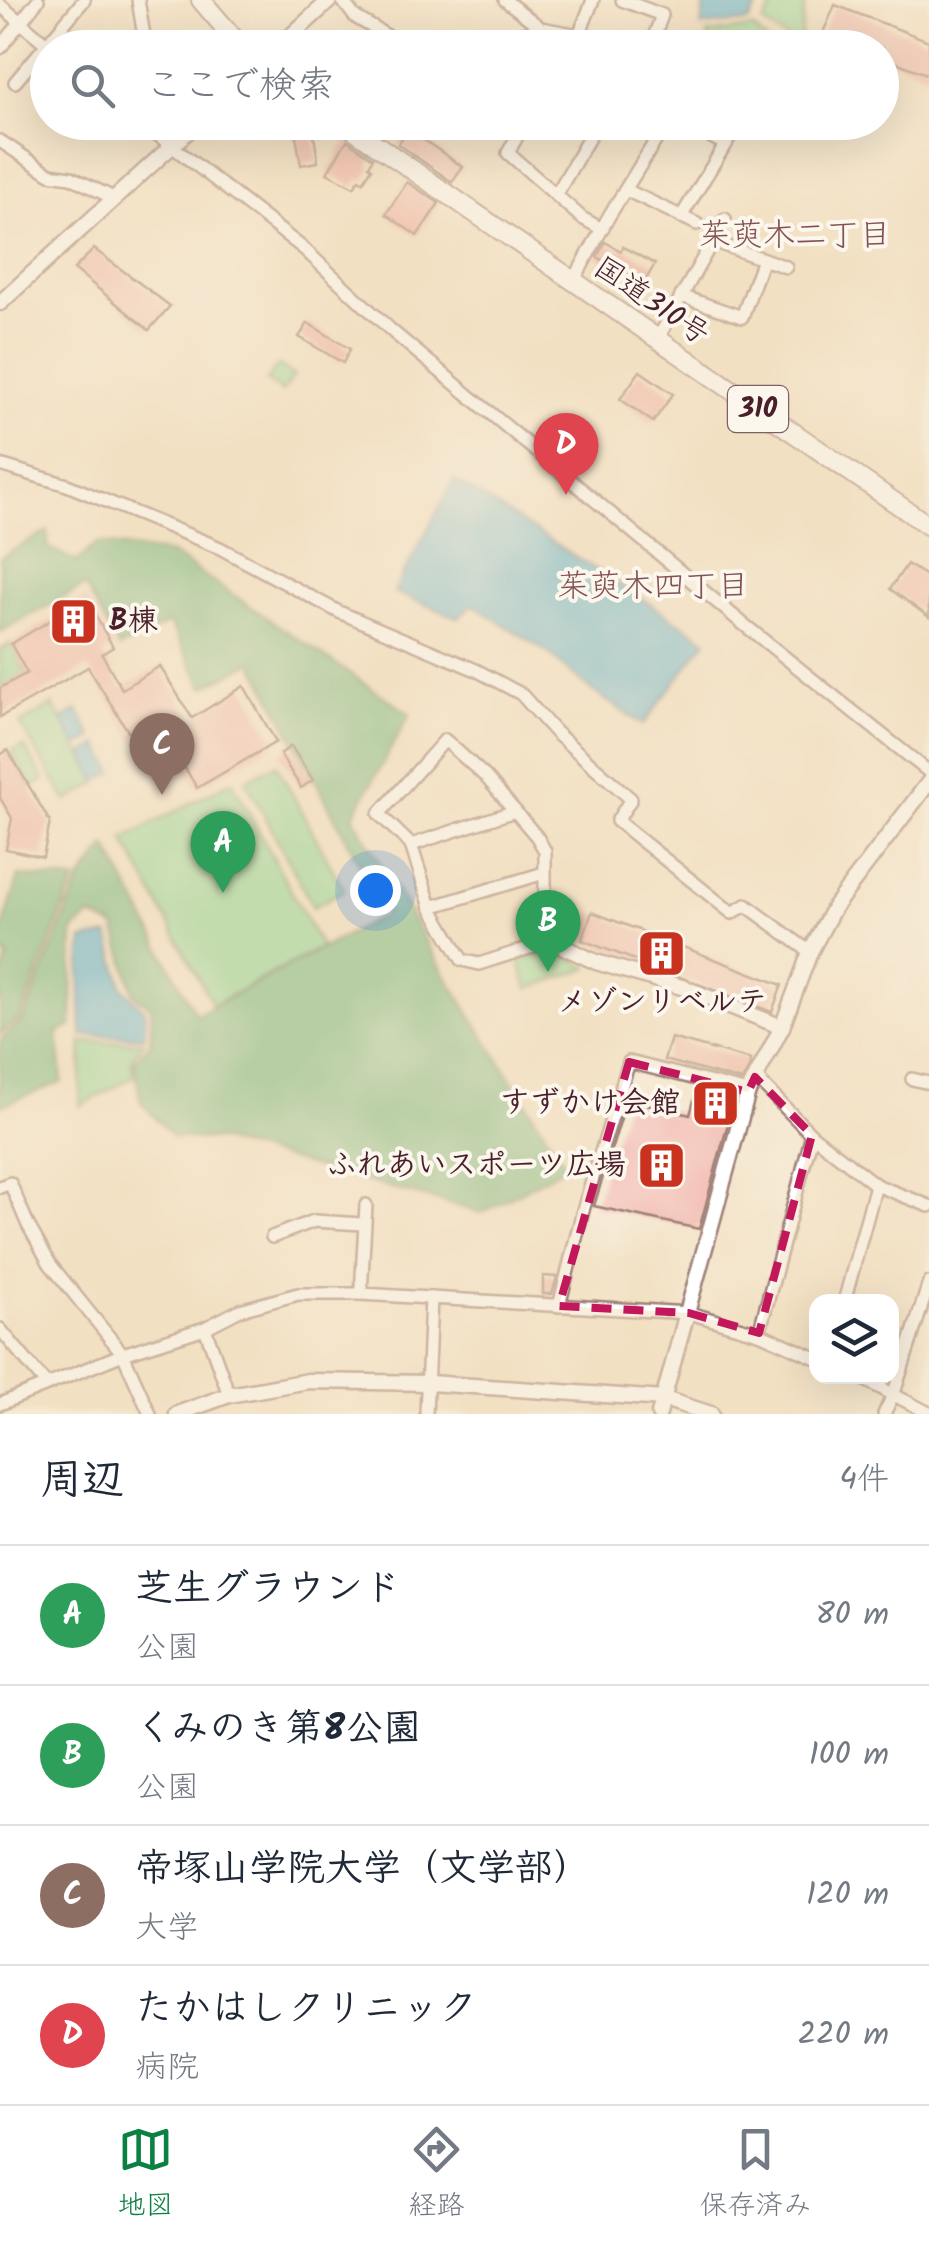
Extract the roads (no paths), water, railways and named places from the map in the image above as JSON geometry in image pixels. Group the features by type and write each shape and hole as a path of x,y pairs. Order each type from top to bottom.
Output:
{"highway":[{"path":"201,0 227,30"},
{"name":"国道310号","path":"369,140 929,526"}],"street":[{"path":"0,48 38,0"},
{"path":"61,30 84,0"},
{"path":"138,0 143,30"},
{"path":"298,30 330,0"},
{"path":"342,0 355,18 376,30"},
{"path":"505,0 541,28 552,30"},
{"path":"580,30 592,0"},
{"path":"622,0 662,15 657,30"},
{"path":"0,5 30,30"},
{"path":"14,82 30,66"},
{"path":"162,140 304,249 406,344 742,623 929,772"},
{"path":"0,303 179,140"},
{"path":"501,166 515,140"},
{"path":"556,195 588,140"},
{"path":"573,282 656,140"},
{"path":"717,140 726,145"},
{"path":"681,217 729,140"},
{"path":"0,141 50,174 70,177 115,199"},
{"path":"508,153 582,218 602,229"},
{"path":"626,190 697,224"},
{"path":"657,340 724,218"},
{"path":"712,242 786,268"},
{"path":"682,296 742,316 763,260"},
{"path":"0,465 67,485 220,548 339,612 476,670 521,694 556,733 631,798 616,821 732,912 746,904 810,952"},
{"path":"550,941 545,924 545,851 486,778 445,740 379,814 411,844 431,907 462,960 479,964 550,941 596,962 685,988 782,1028"},
{"path":"662,1406 751,1084 782,1028 810,952 834,907 929,782"},
{"path":"411,844 515,811"},
{"path":"431,907 544,873"},
{"path":"559,1306 583,1210 629,1062 751,1084 876,1185 929,1206"},
{"path":"912,1079 929,1083"},
{"path":"759,1333 812,1136"},
{"path":"0,1187 10,1183 50,1264 123,1354 150,1414"},
{"path":"846,1294 876,1185"},
{"path":"361,1294 366,1205"},
{"path":"272,1238 314,1221 362,1224"},
{"path":"884,1414 894,1394 929,1282"},
{"path":"0,1404 123,1354 204,1328 240,1310 298,1294 361,1294 689,1313 759,1333 809,1355"},
{"path":"426,1414 430,1298"},
{"path":"204,1328 228,1394"},
{"path":"0,1329 46,1384"},
{"path":"177,1414 228,1394 308,1381 429,1383 711,1414"},
{"path":"873,1384 929,1413"}],"water":[{"path":"705,0 762,0 748,22 701,26"},
{"path":"454,480 707,640 643,725 587,687 550,654 472,604 459,618 394,592"},
{"path":"78,710 93,738 77,747 62,719"},
{"path":"99,745 114,772 97,781 83,754"},
{"path":"109,935 123,988 146,1012 144,1037 82,1035 83,940"}],"place":[{"name":"たかはしクリニック","path":"566,495"},
{"name":"B棟","path":"74,622"},
{"name":"帝塚山学院大学（文学部）","path":"162,795"},
{"name":"芝生グラウンド","path":"223,893"},
{"name":"メゾンリベルテ","path":"662,954"},
{"name":"くみのき第8公園","path":"548,972"},
{"name":"すずかけ会館","path":"715,1104"},
{"name":"ふれあいスポーツ広場","path":"661,1166"}],"district":[{"name":"茱萸木二丁目","path":"795,236"},
{"name":"茱萸木四丁目","path":"653,587"}]}
